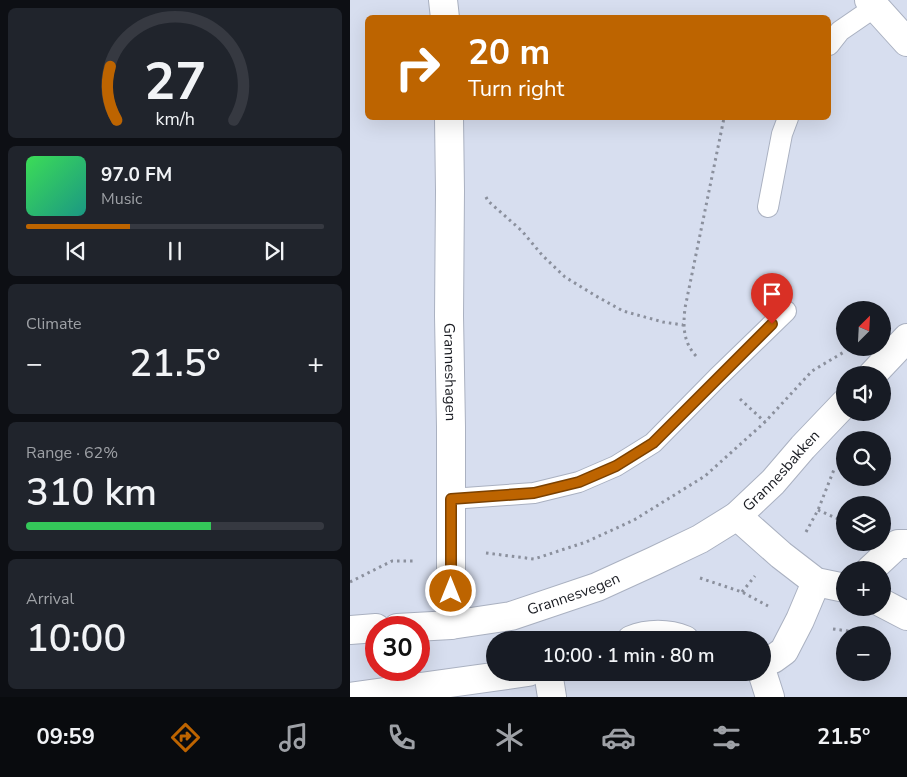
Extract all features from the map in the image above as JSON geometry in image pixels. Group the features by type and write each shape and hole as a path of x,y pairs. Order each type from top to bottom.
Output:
{"street":[{"path":"443,0 444,15"},
{"path":"872,3 907,42"},
{"name":"Granneshagen","path":"449,120 451,625"},
{"path":"881,366 907,338"},
{"name":"Grannesbakken","path":"737,516 773,482 836,412"},
{"path":"737,516 781,555 816,582 836,586"},
{"name":"Grannesvegen","path":"430,626 511,616 597,587 700,538 737,516"},
{"path":"880,561 898,544 907,544"},
{"path":"771,660 784,651 816,582"},
{"path":"891,608 907,616"},
{"path":"350,630 365,629"},
{"path":"350,697 486,678"},
{"path":"549,681 552,697"},
{"path":"765,681 770,697"}],"lane":[{"path":"831,42 840,31 872,3"},
{"path":"768,206 782,134 787,120"},
{"path":"451,499 534,493 579,482 616,466 653,443 786,311"}],"path":[{"path":"724,120 684,308 683,325 689,348 717,378 765,422"},
{"path":"450,191 482,189 488,201 522,231 542,255 565,277 596,296 623,311 663,322 683,325"},
{"path":"486,553 534,559 586,542 634,520 705,476 765,422 812,371 837,356"},
{"path":"806,533 818,510 836,464"},
{"path":"818,510 836,518"},
{"path":"350,582 392,562 424,560"},
{"path":"742,592 758,572"},
{"path":"696,576 742,592 774,609"},
{"path":"829,628 836,629"}],"route":[{"path":"451,591 451,499 534,493 579,482 616,466 653,443 772,324"}]}
